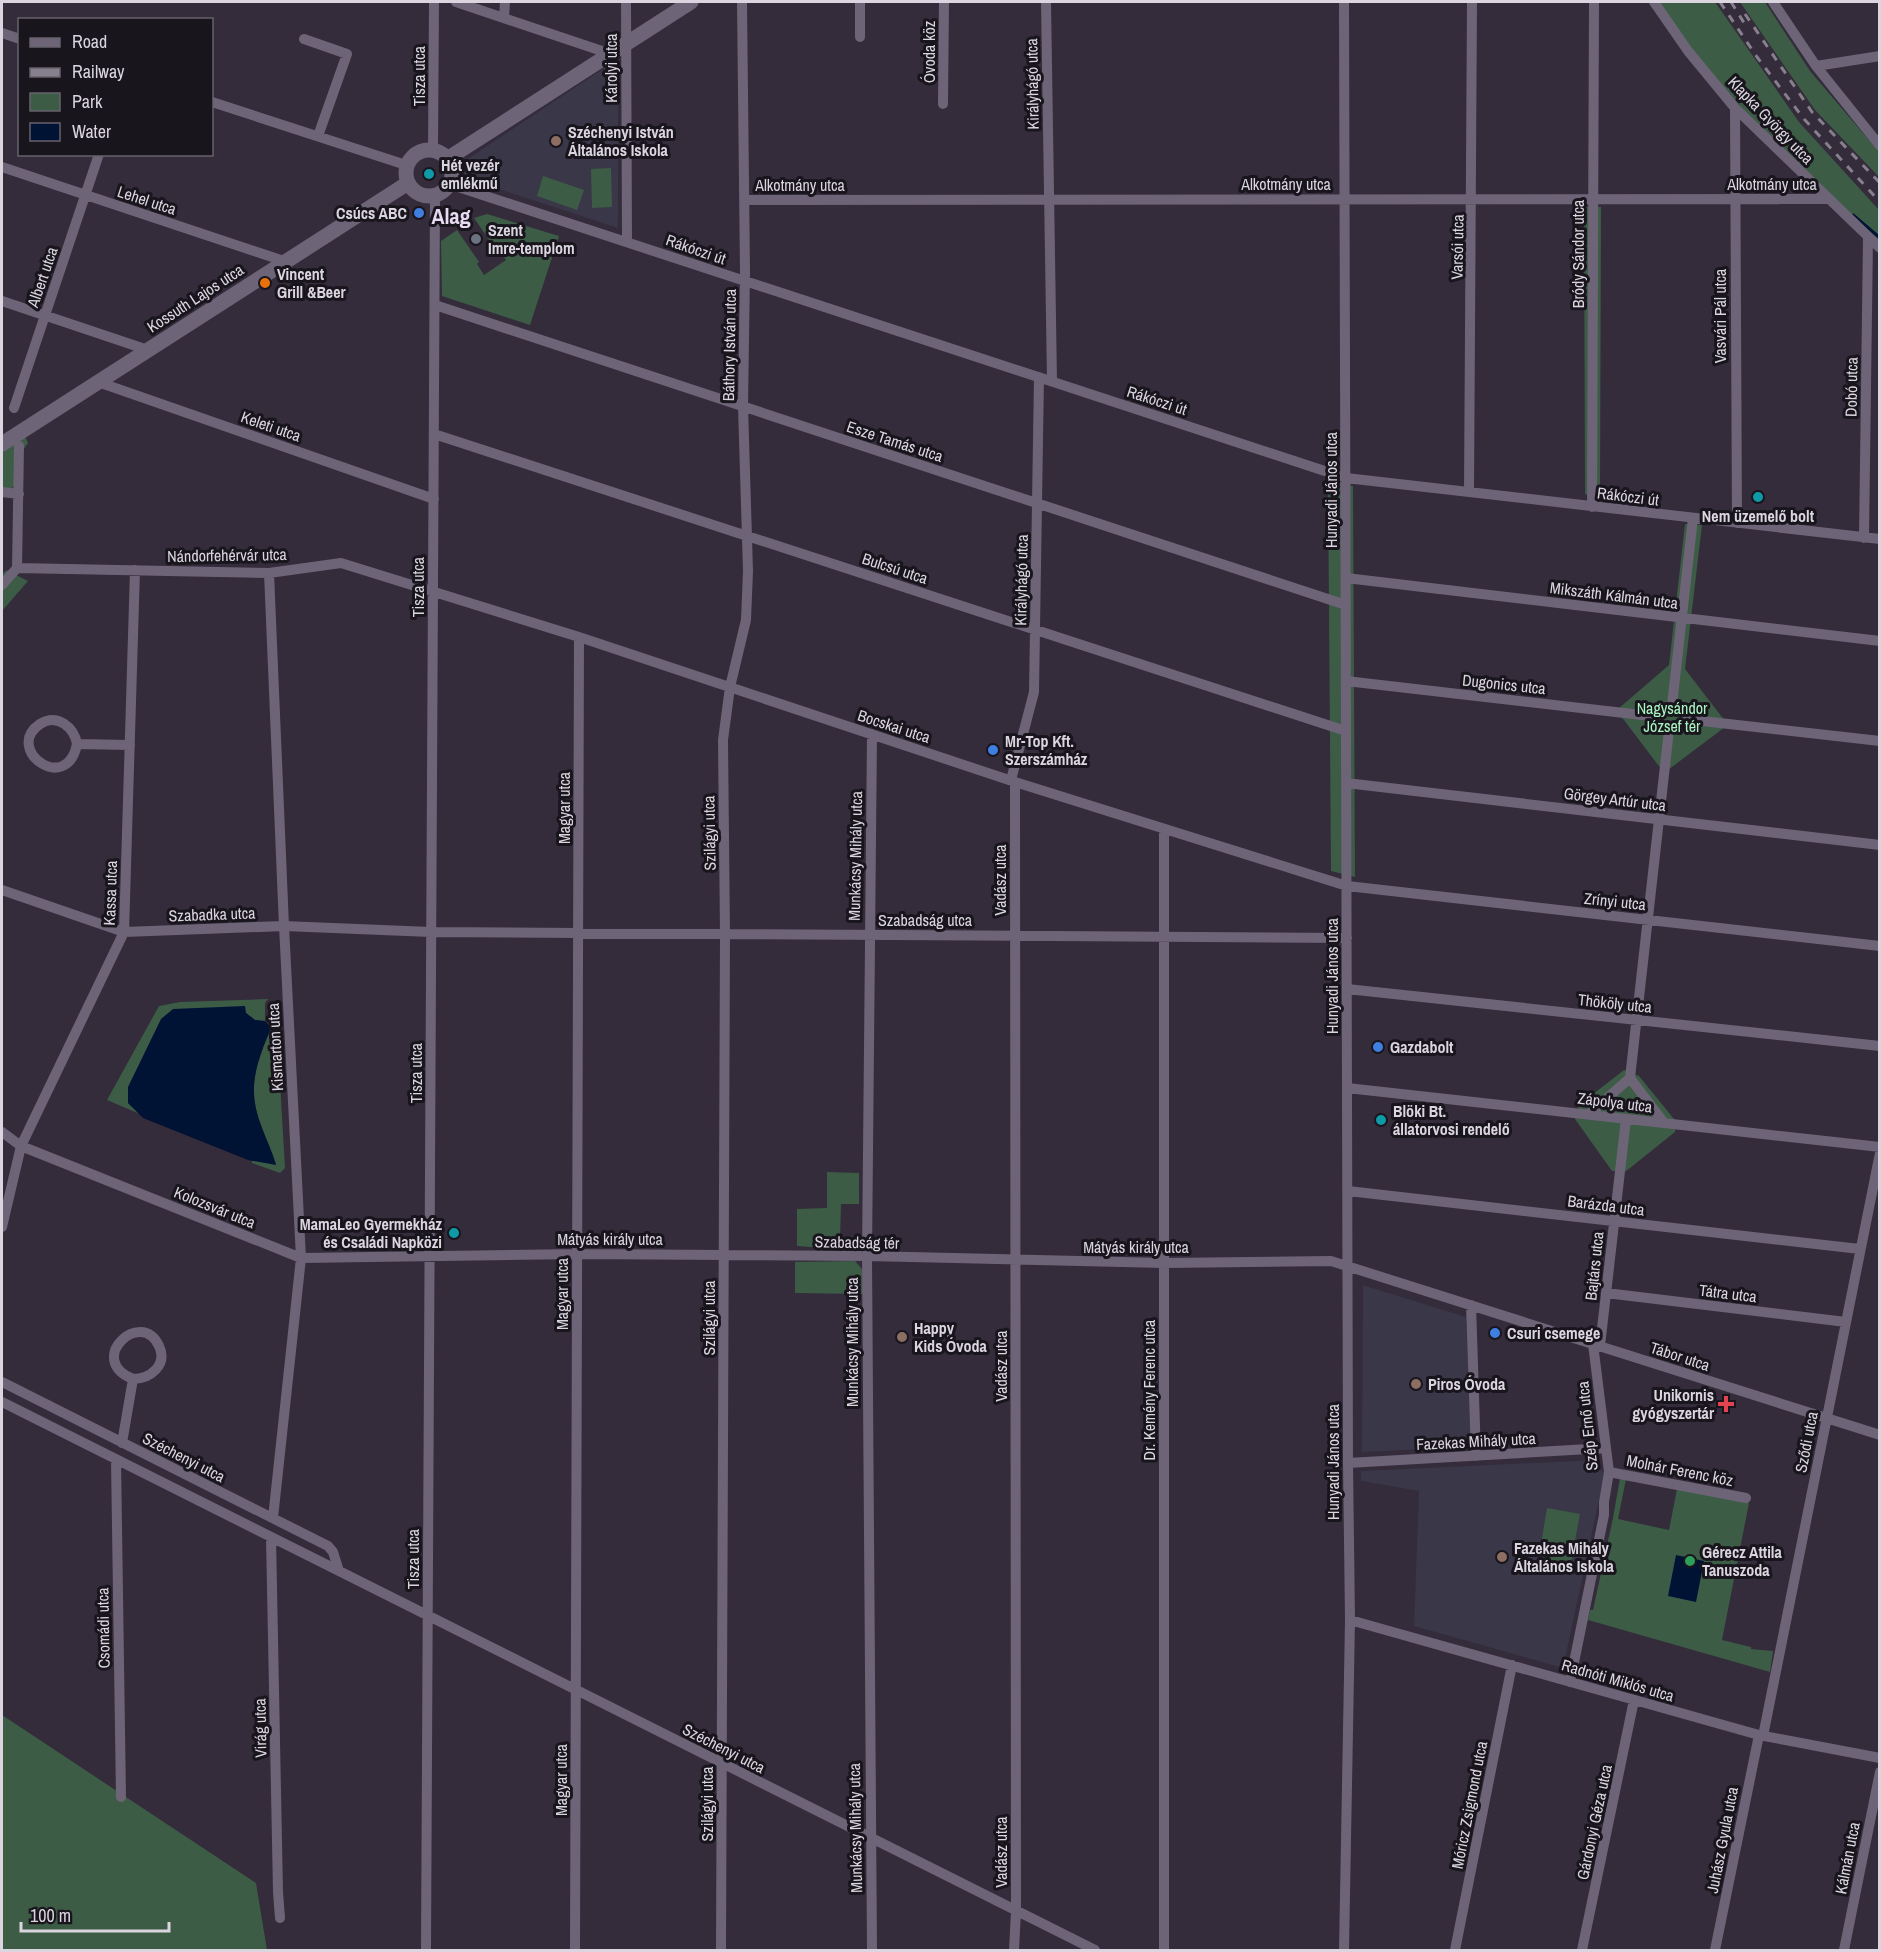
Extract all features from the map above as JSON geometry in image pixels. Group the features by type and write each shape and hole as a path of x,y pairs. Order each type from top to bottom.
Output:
{"street":[{"name":"Tisza utca","path":"433,150 434,2"},
{"path":"456,2 610,54"},
{"path":"504,18 505,2"},
{"name":"Károlyi utca","path":"626,2 627,242"},
{"path":"447,159 691,2"},
{"name":"Báthory István utca","path":"730,687 746,620 748,536 743,406 745,281 742,2"},
{"path":"860,2 860,37"},
{"name":"Óvoda köz","path":"944,2 944,104"},
{"name":"Királyhágó utca","path":"1046,2 1052,381"},
{"name":"Hunyadi János utca","path":"1344,2 1350,1620 1344,1950"},
{"name":"Varsói utca","path":"1469,492 1472,2"},
{"name":"Bródy Sándor utca","path":"1592,507 1594,2"},
{"name":"Klapka György utca","path":"1654,2 1688,51 1735,108 1880,248"},
{"path":"1773,2 1816,66 1880,146"},
{"path":"2,33 18,38"},
{"path":"304,39 347,54 318,136"},
{"path":"1816,66 1880,56"},
{"path":"213,102 406,165"},
{"name":"Vasvári Pál utca","path":"1735,108 1737,523"},
{"path":"433,150 447,159 452,171 449,184 443,191 435,195 422,195 411,188 405,171 406,165 419,152 433,150"},
{"name":"Albert utca","path":"14,408 98,156"},
{"name":"Lehel utca","path":"2,166 284,261"},
{"name":"Kossuth Lajos utca","path":"7,442 408,183"},
{"name":"Rákóczi út","path":"449,184 1346,478 1880,539"},
{"name":"Tisza utca","path":"426,1950 435,195"},
{"name":"Alkotmány utca","path":"744,200 1828,199"},
{"name":"Dobó utca","path":"1864,537 1868,238"},
{"path":"2,301 148,350"},
{"name":"Esze Tamás utca","path":"435,305 1346,605"},
{"name":"Királyhágó utca","path":"1013,781 1034,692 1039,377"},
{"name":"Keleti utca","path":"98,382 434,499"},
{"name":"Bulcsú utca","path":"434,434 1346,731"},
{"path":"2,585 17,568 19,494 7,442"},
{"path":"2,492 19,494"},
{"path":"1672,705 1693,518"},
{"name":"Nándorfehérvár utca","path":"17,568 269,573 341,563 433,591"},
{"name":"Kassa utca","path":"2,1227 21,1146 124,932 135,570"},
{"name":"Kismarton utca","path":"269,573 284,926 302,1258 273,1518"},
{"name":"Mikszáth Kálmán utca","path":"1346,578 1880,641"},
{"name":"Bocskai utca","path":"433,591 1013,781 1347,886"},
{"name":"Magyar utca","path":"575,1950 579,637"},
{"name":"Dugonics utca","path":"1346,681 1659,717"},
{"name":"Szilágyi utca","path":"721,1950 725,934 723,740 730,687"},
{"path":"1672,705 1663,709 1659,717 1661,724 1669,730 1678,729 1684,719"},
{"path":"1672,705 1680,709 1684,719"},
{"path":"1684,719 1880,741"},
{"path":"53,720 60,721 72,730 77,744 75,752 65,764 49,767 35,760 29,745 33,730 53,720"},
{"path":"1589,1114 1630,1078 1669,730"},
{"name":"Munkácsy Mihály utca","path":"872,734 867,1257 872,1950"},
{"path":"77,744 130,745"},
{"name":"Vadász utca","path":"1013,781 1016,936 1016,1911 1014,1950"},
{"name":"Görgey Artúr utca","path":"1346,783 1880,845"},
{"name":"Dr. Kemény Ferenc utca","path":"1164,829 1164,1950"},
{"name":"Zrínyi utca","path":"1347,886 1880,946"},
{"name":"Szabadka utca","path":"2,890 124,932 284,926 432,932"},
{"name":"Szabadság utca","path":"432,932 1347,938"},
{"name":"Thököly utca","path":"1347,989 1880,1046"},
{"path":"1630,1078 1664,1123"},
{"name":"Zápolya utca","path":"1347,1088 1880,1147"},
{"name":"Bajtárs utca","path":"1597,1345 1606,1293 1626,1119"},
{"name":"Kolozsvár utca","path":"2,1132 21,1146 302,1258 430,1257"},
{"name":"Sződi utca","path":"1761,1736 1880,1153"},
{"name":"Barázda utca","path":"1348,1191 1860,1250"},
{"name":"Mátyás király utca","path":"430,1257 577,1254 790,1256"},
{"name":"Szabadság tér","path":"790,1256 924,1258"},
{"name":"Mátyás király utca","path":"924,1258 1164,1263 1314,1260 1331,1261 1348,1266"},
{"name":"Tábor utca","path":"1348,1266 1880,1435"},
{"name":"Tátra utca","path":"1606,1293 1846,1322"},
{"path":"1471,1305 1476,1456"},
{"path":"134,1333 142,1333 155,1340 159,1346 160,1360 158,1367 147,1377 132,1378 125,1376 119,1370 114,1355 120,1340 134,1333"},
{"name":"Szép Ernő utca","path":"1570,1682 1604,1515 1609,1472 1597,1345"},
{"path":"122,1443 132,1378"},
{"name":"Széchenyi utca","path":"2,1382 328,1546 333,1552 339,1571"},
{"name":"Széchenyi utca","path":"2,1402 1095,1950"},
{"name":"Fazekas Mihály utca","path":"1348,1463 1606,1448"},
{"name":"Csomádi utca","path":"116,1459 121,1797"},
{"name":"Molnár Ferenc köz","path":"1609,1472 1746,1498"},
{"name":"Virág utca","path":"271,1537 280,1918"},
{"name":"Radnóti Miklós utca","path":"1350,1620 1761,1736 1880,1758"},
{"name":"Móricz Zsigmond utca","path":"1455,1950 1512,1665"},
{"name":"Gárdonyi Géza utca","path":"1582,1950 1634,1700"},
{"name":"Juhász Gyula utca","path":"1715,1950 1761,1736"},
{"name":"Kálmán utca","path":"1844,1950 1880,1772"}],"shaded area":[{"name":"Széchenyi István Általános Iskola","path":"618,59 618,228 465,178 463,162"},
{"name":"Piros Óvoda","path":"1363,1285 1466,1317 1471,1447 1362,1452"},
{"name":"Fazekas Mihály Általános Iskola","path":"1598,1460 1597,1469 1605,1472 1563,1668 1414,1626 1419,1491 1361,1481 1361,1471"}],"green space":[{"path":"1656,2 1715,2 1799,122 1879,210 1879,240 1760,129 1689,49"},
{"path":"1740,2 1765,2 1810,71 1879,152 1879,177 1815,110"},
{"path":"611,168 612,207 592,208 591,169"},
{"path":"543,176 584,190 577,210 537,196"},
{"path":"1584,207 1601,207 1600,500 1585,494"},
{"path":"487,214 559,236 530,325 442,296 441,241 457,230 479,262 477,264 484,275 506,260 499,249 496,250 474,218"},
{"path":"25,436 28,443 23,450 16,484 12,488 2,488 2,451"},
{"path":"1328,480 1353,486 1355,877 1331,871"},
{"name":"Nagysándor József tér","path":"1685,524 1702,525 1685,669 1725,721 1725,727 1668,770 1658,765 1618,714 1618,709 1669,665"},
{"path":"6,570 28,581 2,611 2,575"},
{"path":"268,999 265,1003 265,1021 255,1020 246,1013 128,1103 140,1114 107,1100 159,1006 180,1002"},
{"path":"271,1028 277,1031 285,1168 280,1173 252,1163 252,1160 276,1164 259,1120 254,1092 257,1068"},
{"path":"1624,1070 1639,1076 1674,1119 1676,1126 1675,1132 1626,1171 1612,1171 1575,1119 1579,1105"},
{"path":"827,1172 859,1173 859,1204 841,1204 838,1249 797,1246 797,1209 827,1208"},
{"path":"855,1261 862,1269 863,1294 795,1293 795,1262"},
{"path":"1620,1478 1626,1479 1618,1519 1669,1530 1677,1489 1749,1503 1722,1640 1751,1647 1751,1649 1773,1651 1770,1672 1588,1620 1590,1610 1593,1610"},
{"path":"1547,1508 1580,1514 1569,1573 1537,1568"},
{"path":"2,1715 256,1883 267,1950 2,1950"}],"water":[{"path":"245,1006 246,1013 255,1020 265,1021 271,1028 257,1068 254,1092 259,1120 276,1165 248,1160 143,1118 128,1103 128,1087 161,1019 173,1009"},
{"path":"1676,1555 1704,1561 1696,1602 1668,1596"}],"waterway":[{"path":"1853,215 1880,238"}],"railway":[{"path":"1720,2 1757,57 1804,119 1880,202"},
{"path":"1731,2 1746,26"},
{"path":"1745,14 1812,112 1880,183"}],"place":[{"name":"Széchenyi István Általános Iskola","path":"556,141"},
{"name":"Hét vezér emlékmű","path":"429,174"},
{"name":"Csúcs ABC","path":"419,213"},
{"name":"Szent Imre-templom","path":"476,239"},
{"name":"Vincent Grill &Beer","path":"265,283"},
{"name":"Nem üzemelő bolt","path":"1758,497"},
{"name":"Mr-Top Kft. Szerszámház","path":"993,750"},
{"name":"Gazdabolt","path":"1378,1047"},
{"name":"Blöki Bt. állatorvosi rendelő","path":"1381,1120"},
{"name":"MamaLeo Gyermekház és Családi Napközi","path":"454,1233"},
{"name":"Csuri csemege","path":"1495,1333"},
{"name":"Happy Kids Óvoda","path":"902,1337"},
{"name":"Piros Óvoda","path":"1416,1384"},
{"name":"Unikornis gyógyszertár","path":"1726,1404"},
{"name":"Fazekas Mihály Általános Iskola","path":"1502,1557"},
{"name":"Gérecz Attila Tanuszoda","path":"1690,1561"}],"district":[{"name":"Alag","path":"451,216"}]}
